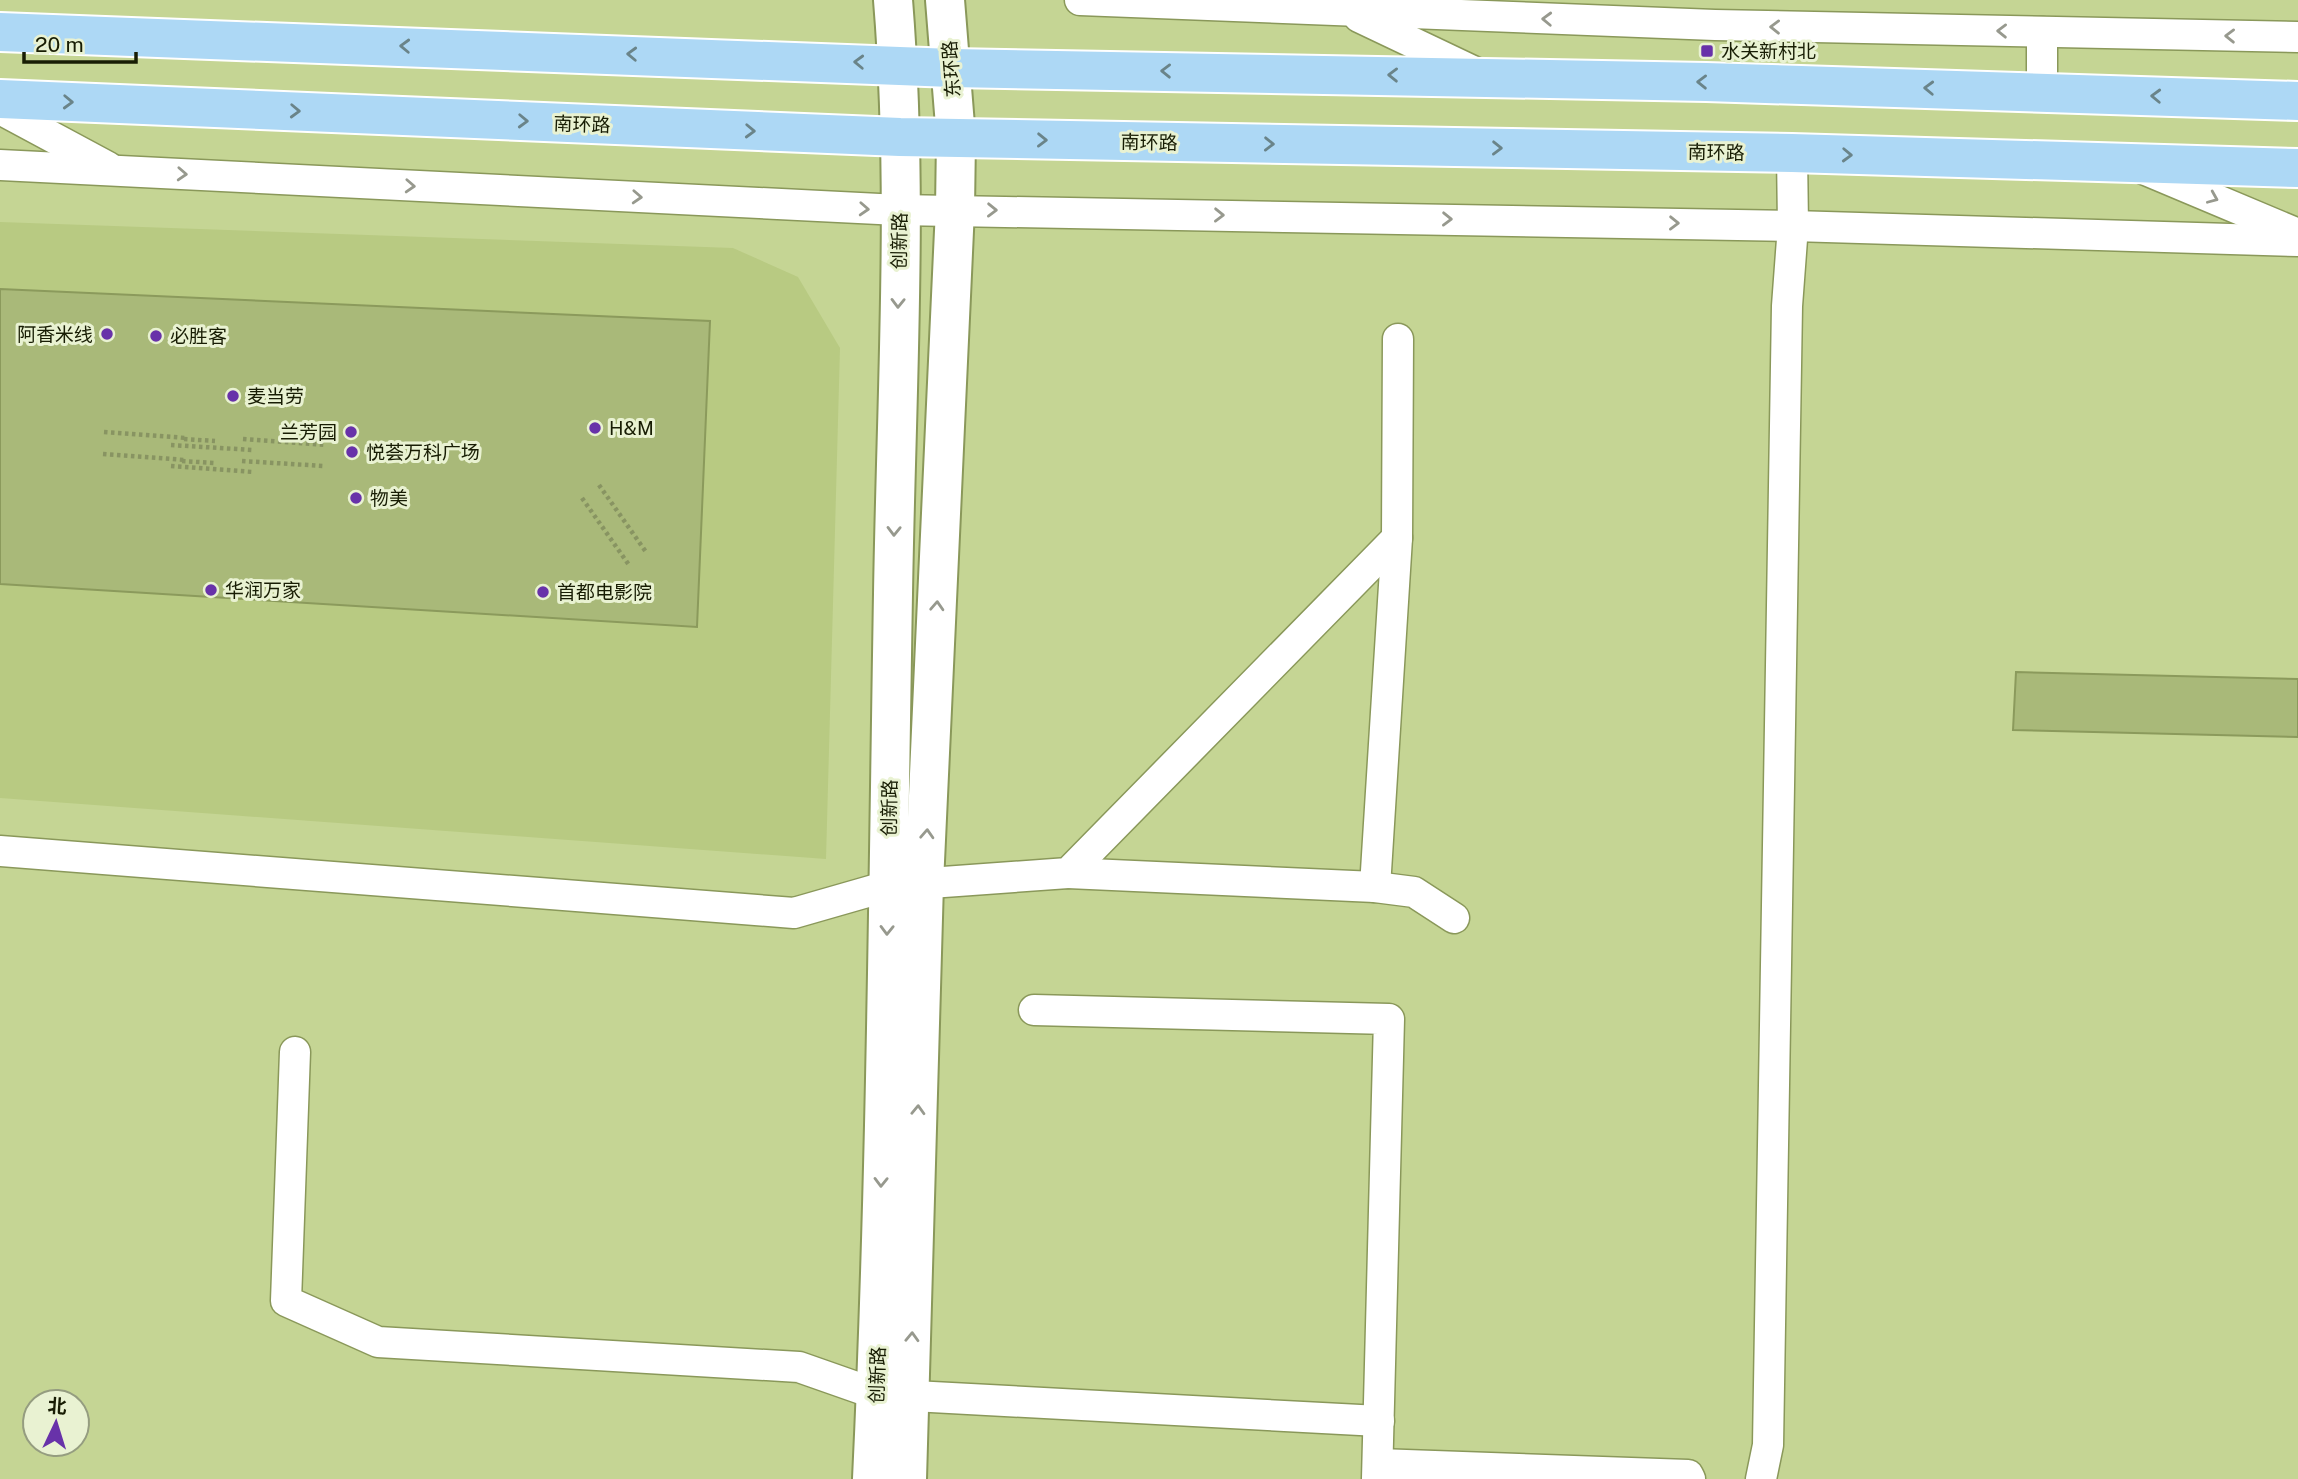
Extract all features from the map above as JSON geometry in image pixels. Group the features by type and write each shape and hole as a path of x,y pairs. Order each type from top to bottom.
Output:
{"main road":[{"path":"0,32 898,63 952,68 1486,77 2042,91 2298,101"},
{"name":"南环路","path":"0,99 900,137 1792,153 2298,168"}],"street":[{"path":"893,0 900,137"},
{"name":"东环路","path":"945,0 956,138"},
{"path":"1080,0 1715,25 2298,37"},
{"path":"1346,11 1486,77"},
{"path":"2042,32 2042,91"},
{"path":"0,109 114,170"},
{"name":"创新路","path":"900,137 906,885 893,1395 907,1479"},
{"name":"创新路","path":"906,885 955,209 956,138"},
{"path":"1761,1479 1768,1445 1787,306 1793,226 1792,153"},
{"path":"2128,163 2298,234"},
{"path":"0,165 899,211 955,209 1793,226 2298,241"},
{"path":"1375,887 1397,538 1398,339"},
{"path":"1068,873 1397,538"},
{"path":"0,851 794,913 906,885 1068,873 1375,887 1414,892 1454,918"},
{"path":"1034,1010 1389,1019 1378,1472 1688,1475 1689,1479"},
{"path":"295,1052 286,1301 378,1342 799,1367 893,1395 1380,1421"},
{"name":"创新路","path":"873,1479 893,1395"}],"path":[{"path":"104,432 186,438"},
{"path":"133,436 215,441"},
{"path":"243,439 325,445"},
{"path":"171,444 253,450"},
{"path":"103,454 185,460"},
{"path":"132,457 214,463"},
{"path":"243,461 324,466"},
{"path":"171,466 253,472"},
{"path":"599,485 646,552"},
{"path":"582,498 629,565"}],"shaded area":[{"name":"悦荟万科广场","path":"0,222 733,248 798,277 840,348 826,859 0,798"}],"building":[{"name":"悦荟万科广场","path":"0,289 710,321 697,627 0,584"},
{"path":"2016,672 2298,679 2298,737 2013,730"}],"place":[{"name":"水关新村北","path":"1707,51"},
{"name":"阿香米线","path":"107,334"},
{"name":"必胜客","path":"156,336"},
{"name":"麦当劳","path":"233,396"},
{"name":"H&M","path":"595,428"},
{"name":"兰芳园","path":"351,432"},
{"name":"悦荟万科广场","path":"352,452"},
{"name":"物美","path":"356,498"},
{"name":"华润万家","path":"211,590"},
{"name":"首都电影院","path":"543,592"}]}
